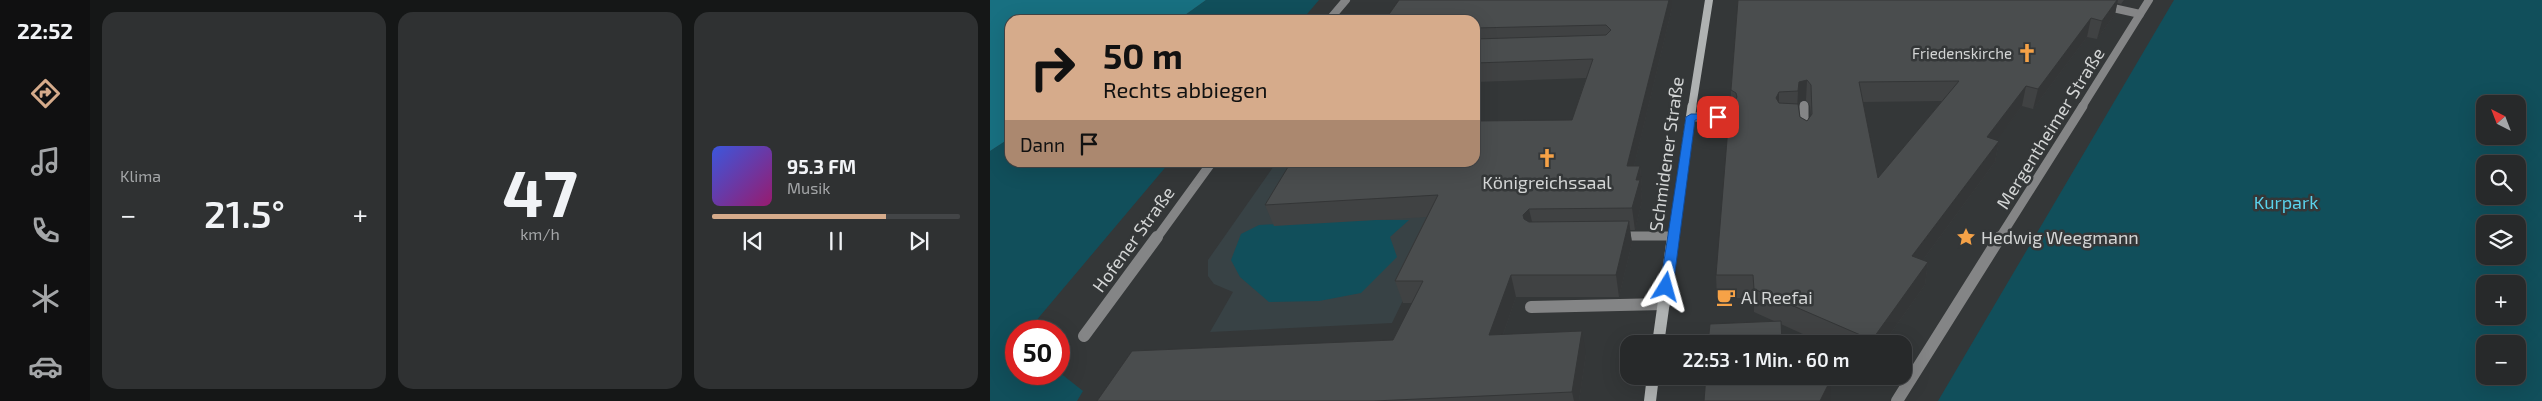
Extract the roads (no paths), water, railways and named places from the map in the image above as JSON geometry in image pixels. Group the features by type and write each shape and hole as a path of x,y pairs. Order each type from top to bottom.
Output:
{"main road":[{"name":"Schmidener Straße","path":"1659,335 1709,0"},
{"path":"1650,401 1653,385"}],"street":[{"path":"1333,15 1346,0"},
{"name":"Mergentheimer Straße","path":"1897,401 2149,0"},
{"path":"2094,4 2140,14"},
{"path":"1802,121 1804,105"},
{"path":"1691,117 1731,117"},
{"name":"Hofener Straße","path":"1084,336 1208,167"},
{"path":"1604,236 1673,236"},
{"path":"1531,307 1664,304"}],"place":[{"name":"Friedenskirche","path":"2027,53"},
{"name":"Königreichssaal","path":"1547,158"},
{"name":"Hedwig Weegmann","path":"1966,237"},
{"name":"Al Reefai","path":"1726,297"}],"park label":[{"name":"Kurpark","path":"2286,202"}]}
